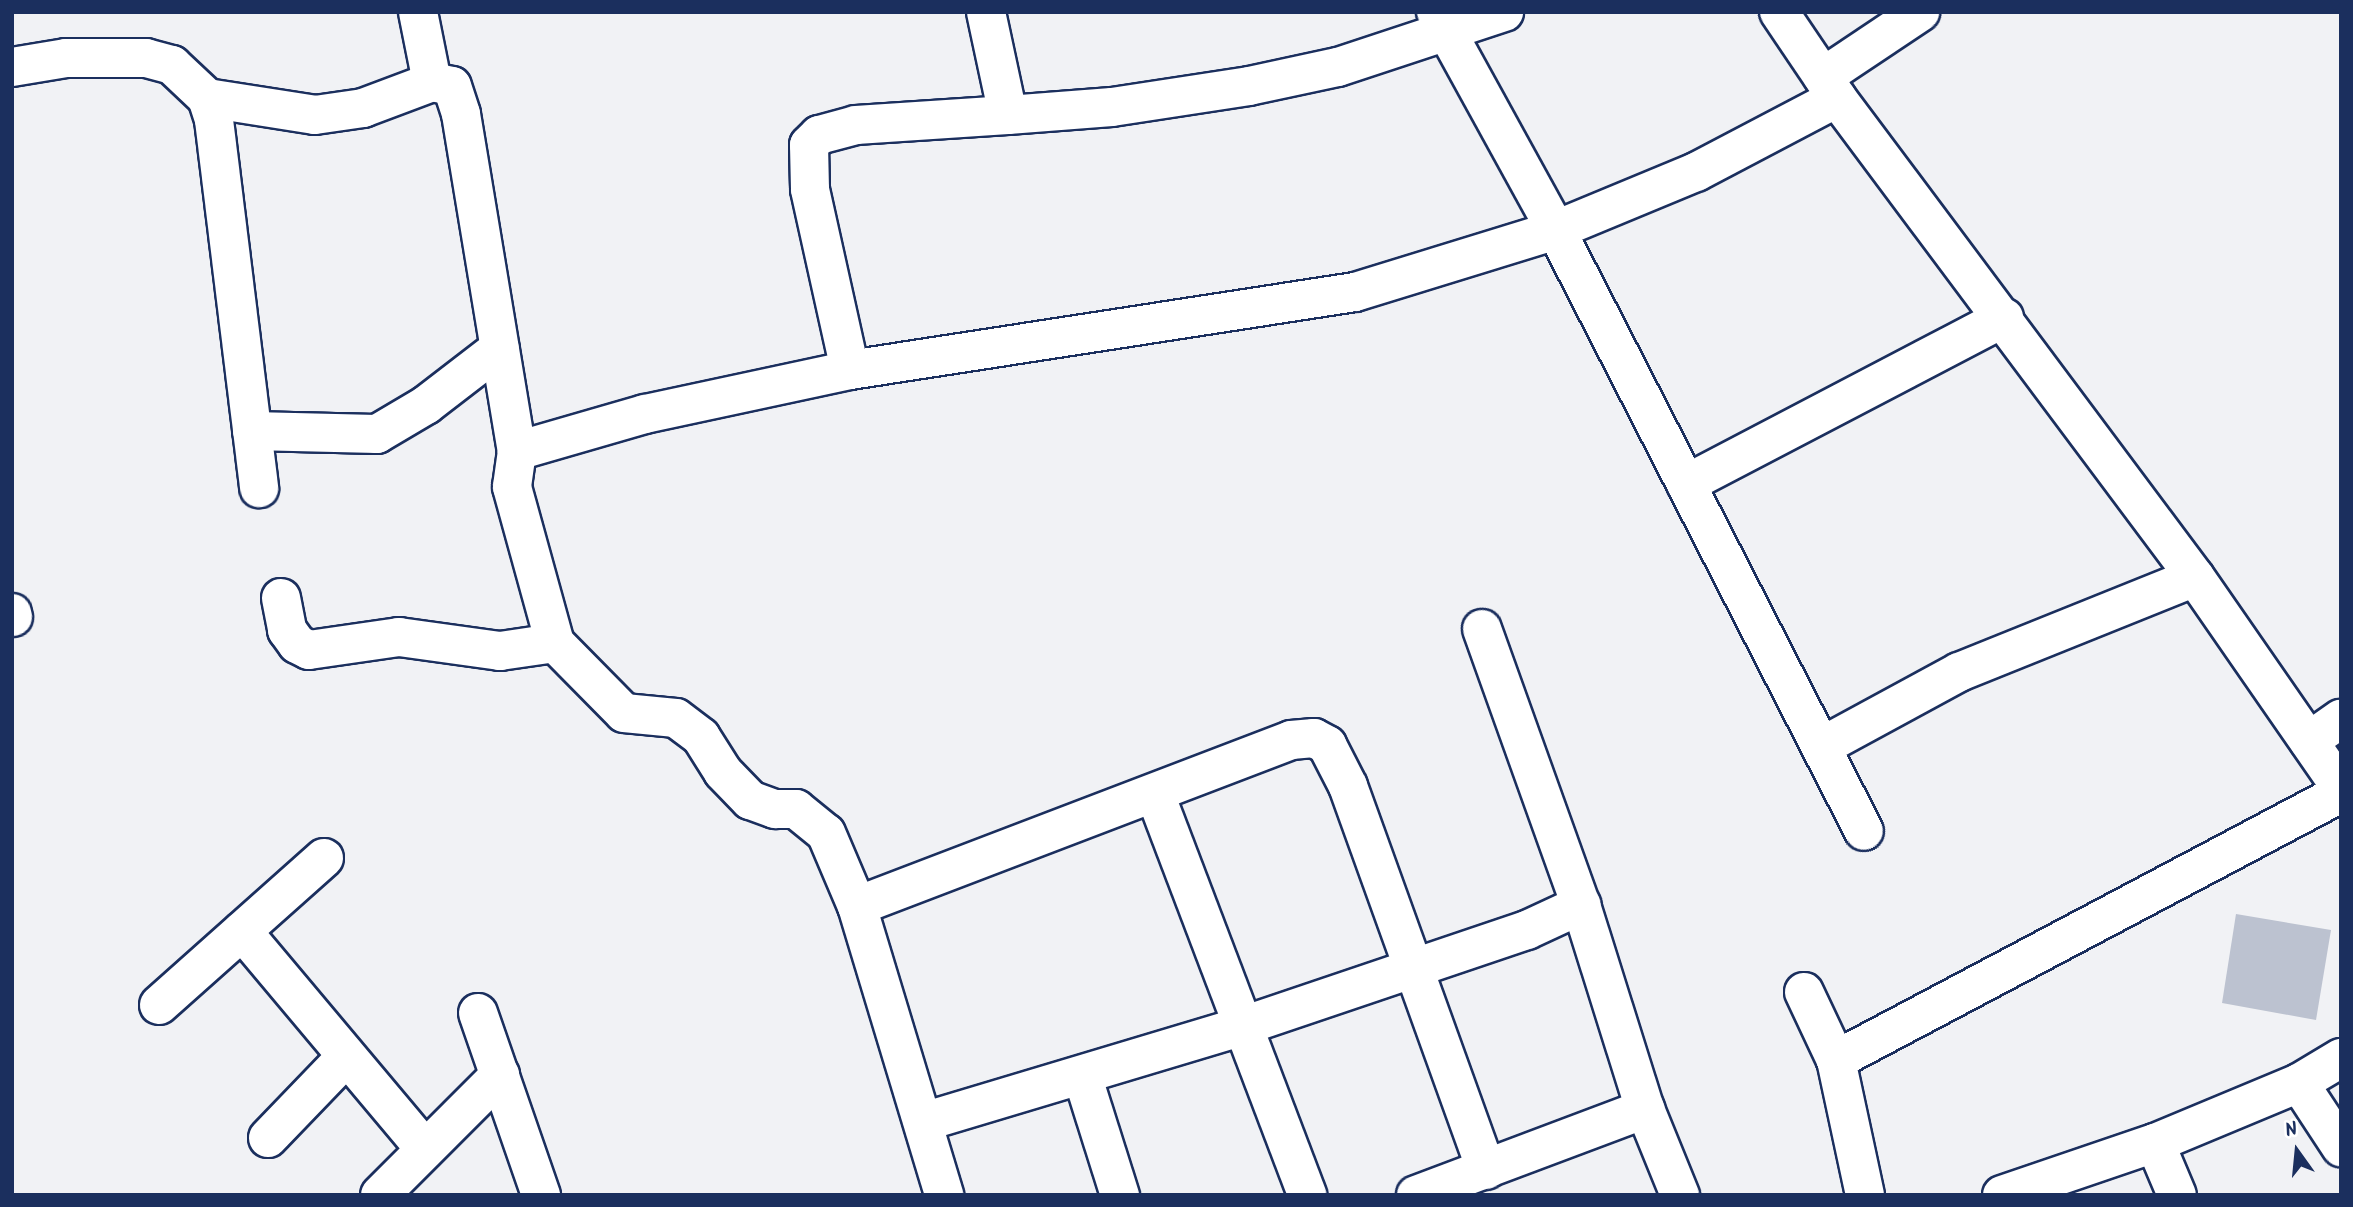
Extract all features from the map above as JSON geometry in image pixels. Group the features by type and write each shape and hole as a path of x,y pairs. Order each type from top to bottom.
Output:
{"street":[{"path":"418,12 432,82"},
{"path":"986,12 1008,115"},
{"path":"850,370 810,189 809,145 819,135 856,125 1112,107 1249,86 1338,67 1442,22 1504,12"},
{"path":"1779,12 1830,87 2195,576 2341,791 1836,1060"},
{"path":"517,451 645,414 850,370 1355,292 1556,230 1696,172 1830,87 1920,12"},
{"path":"1442,22 1556,230 1864,831"},
{"path":"12,67 66,58 146,58 172,65 207,98 214,120 259,488"},
{"path":"207,98 315,115 363,108 432,82 452,86 461,114 517,451 512,487 555,643 624,713 676,718 701,737 723,772 750,800 810,817 826,833 857,906 944,1195"},
{"path":"1686,484 2004,318"},
{"path":"251,431 377,434 426,405 500,348"},
{"path":"1821,747 1959,672 2195,576"},
{"path":"281,598 287,630 297,644 309,650 399,637 500,651 555,643"},
{"path":"1482,629 1581,905 1646,1109 1680,1195"},
{"path":"2309,741 2341,719"},
{"path":"857,906 1291,740 1314,738 1327,745 1348,786 1417,969 1486,1170"},
{"path":"1155,794 1246,1025 1307,1195"},
{"path":"159,1005 324,858"},
{"path":"923,1122 1083,1078 1417,969 1527,930 1581,905"},
{"path":"242,931 425,1149"},
{"path":"1804,992 1836,1060 1865,1195"},
{"path":"478,1013 541,1195"},
{"path":"268,1138 346,1057"},
{"path":"2002,1195 2155,1143 2299,1083 2341,1058"},
{"path":"380,1195 500,1075"},
{"path":"1083,1078 1120,1195"},
{"path":"2299,1083 2341,1147"},
{"path":"1416,1195 1646,1109"},
{"path":"2155,1143 2178,1195"}],"building":[{"path":"2236,914 2331,930 2316,1020 2222,1003"}]}
